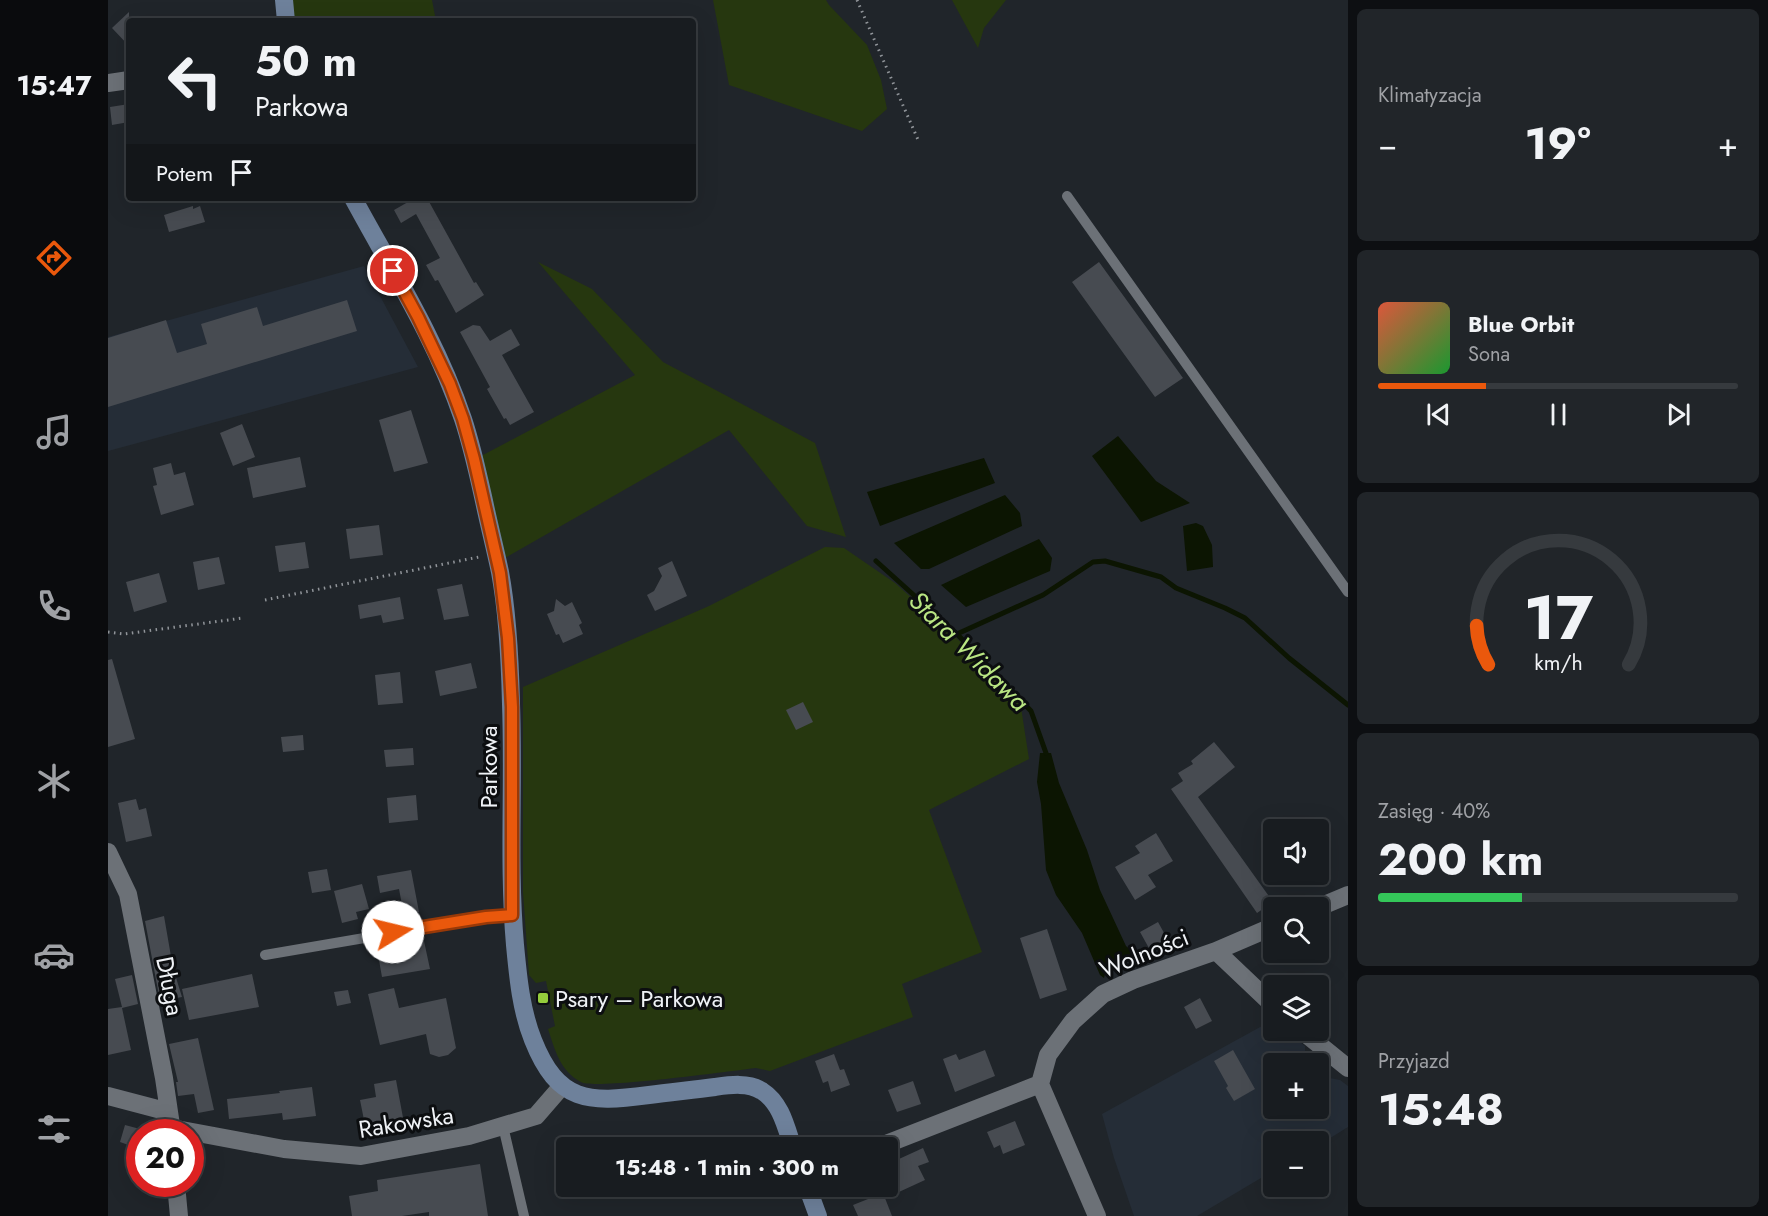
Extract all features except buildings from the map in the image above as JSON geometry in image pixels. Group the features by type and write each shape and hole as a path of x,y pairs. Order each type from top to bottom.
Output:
{"street":[{"path":"284,0 286,18"},
{"path":"108,83 126,80"},
{"name":"Parkowa","path":"354,201 418,317 450,384 474,459 496,553 508,638 512,707 512,915 516,964 524,1011 542,1060 551,1075 562,1086 587,1098 601,1100 728,1086 753,1086 765,1093 777,1106 789,1137"},
{"name":"Długa","path":"108,852 128,894 170,1119"},
{"path":"1329,903 1348,894"},
{"name":"Wolności","path":"1040,1084 1048,1055 1073,1021 1103,994 1133,980 1216,951 1263,931"},
{"path":"1216,951 1263,996"},
{"path":"1315,1041 1348,1068"},
{"path":"898,1139 1040,1084 1097,1216"},
{"name":"Rakowska","path":"204,1131 284,1149 361,1156 469,1136 536,1116 562,1086"},
{"name":"Rakowska","path":"108,1096 160,1119"},
{"path":"178,1197 180,1216"},
{"path":"811,1197 818,1216"}],"lane":[{"path":"1067,196 1348,592"},
{"path":"265,955 463,921 512,915"},
{"path":"503,1126 524,1216"}],"path":[{"path":"857,0 918,142"},
{"path":"265,600 413,572 496,553"},
{"path":"108,632 124,634 243,618"}],"shaded area":[{"path":"364,266 418,367 108,451 108,337"},
{"path":"1118,436 1156,481 1190,503 1141,522 1092,456"},
{"path":"984,458 995,483 880,526 867,492"},
{"path":"1005,495 1020,513 1022,526 929,569 921,569 894,543"},
{"path":"1196,523 1203,526 1212,545 1213,567 1187,571 1183,526"},
{"path":"1039,539 1052,558 1050,571 966,607 941,585"},
{"path":"1040,753 1051,753 1059,783 1087,850 1100,890 1126,946 1133,952 1123,967 1118,966 1106,970 1104,978 1100,975 1082,933 1056,895 1046,870 1037,782"},
{"path":"1263,1025 1263,1041 1299,1041 1305,1046 1305,1053 1263,1053 1263,1119 1329,1119 1329,1078 1340,1080 1348,1086 1348,1127 1329,1139 1329,1131 1263,1131 1263,1177 1197,1216 1134,1216 1102,1114"}],"green space":[{"path":"276,0 432,0 435,18 278,18"},
{"path":"713,0 826,0 867,45 881,80 887,109 862,131 729,85"},
{"path":"952,0 1006,0 984,28 978,48"},
{"path":"538,262 592,289 663,362 815,443 846,537 807,526 729,430 505,558 481,456 635,375"},
{"path":"825,547 844,548 895,583 974,654 1020,701 1029,759 929,810 982,952 902,984 913,1017 770,1071 756,1068 611,1084 581,1082 563,1066 553,1045 548,1029 555,1026 546,981 536,983 529,975 523,892 523,687 709,606"}],"waterway":[{"name":"Stara Widawa","path":"876,561 957,634 1031,711 1046,753"},
{"path":"957,634 1043,595 1093,562 1105,561 1161,577 1176,588 1245,618 1289,658 1348,705"}],"place":[{"name":"Psary – Parkowa","path":"543,998"}],"route":[{"path":"393,271 450,384 463,419 500,573 508,638 512,707 512,915 393,932"}]}
